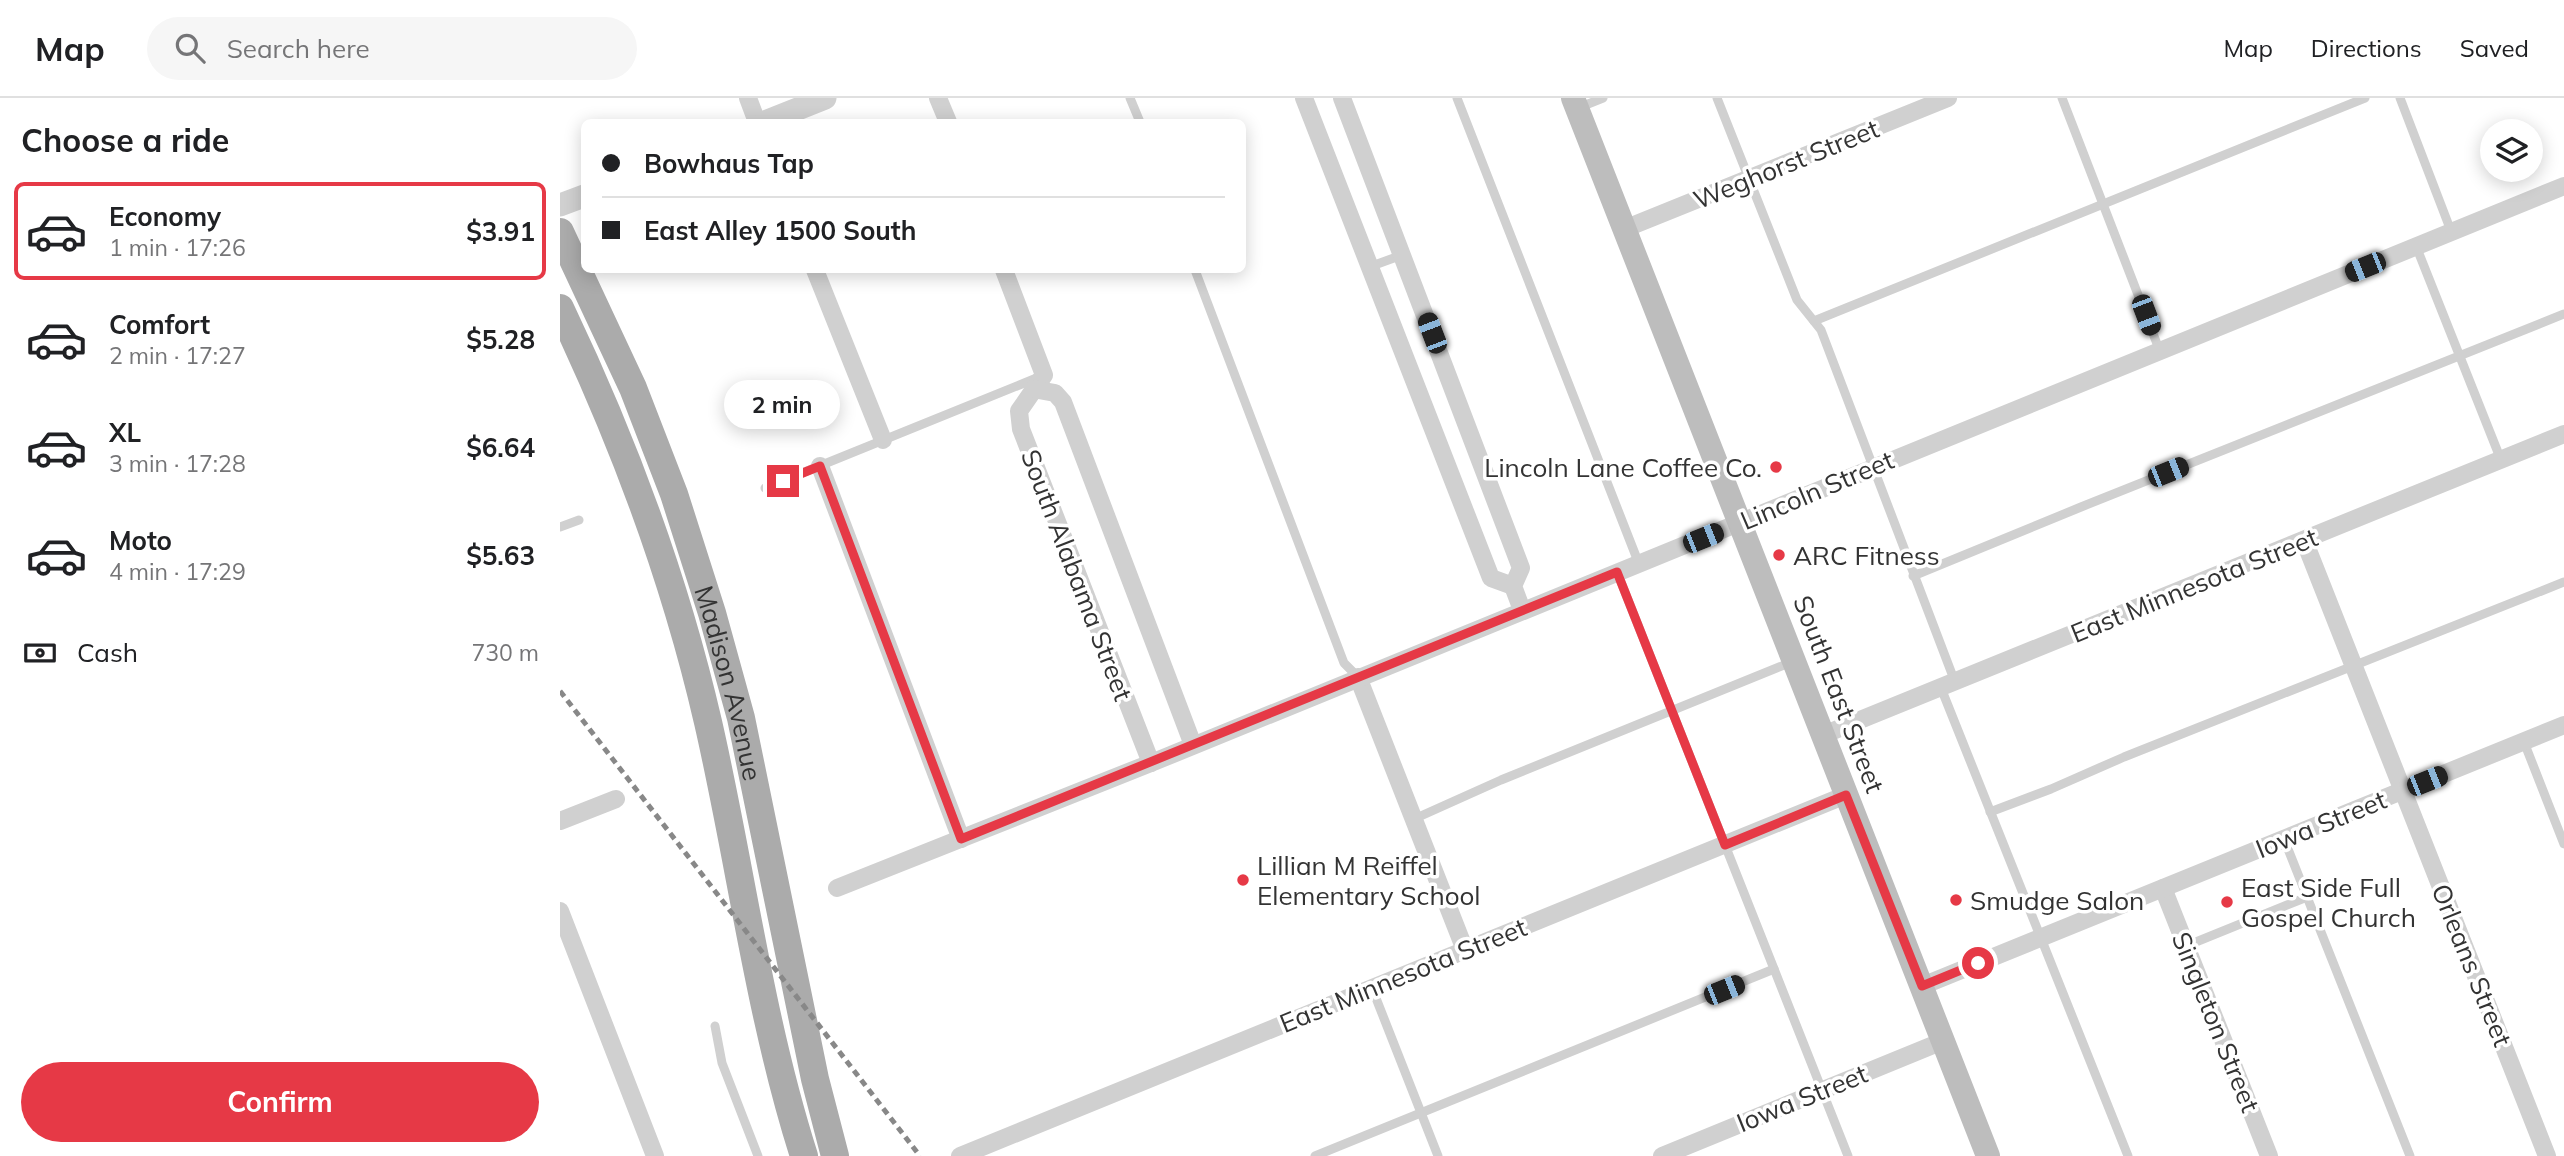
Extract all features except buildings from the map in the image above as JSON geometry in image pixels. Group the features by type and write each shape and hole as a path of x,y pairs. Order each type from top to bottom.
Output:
{"main road":[{"name":"South East Street","path":"1575,103 1988,1156"},
{"name":"Madison Avenue","path":"560,232 633,388 674,494 712,612 741,718 815,1079 835,1156"},
{"name":"Madison Avenue","path":"560,308 642,505 683,628 724,793 779,1064 804,1156"}],"street":[{"path":"748,98 756,119"},
{"path":"772,119 825,98"},
{"path":"938,98 947,119"},
{"path":"1304,98 1490,578 1513,586"},
{"path":"1342,98 1521,568 1513,586 1522,610"},
{"name":"Weghorst Street","path":"1624,229 1948,98"},
{"name":"Lincoln Street","path":"836,888 1151,763 2159,349 2564,186"},
{"path":"560,205 581,197"},
{"path":"816,273 883,440"},
{"path":"1005,273 1039,382"},
{"name":"South Alabama Street","path":"1151,763 1021,429 1019,411 1039,382 1063,402 1194,745"},
{"name":"East Minnesota Street","path":"1823,735 2564,434"},
{"path":"820,466 961,839"},
{"name":"Orleans Street","path":"2304,540 2547,1156"},
{"path":"1357,677 1465,950"},
{"name":"Iowa Street","path":"1922,986 2564,725"},
{"name":"East Minnesota Street","path":"960,1156 1846,795"},
{"path":"560,821 616,799"},
{"name":"Singleton Street","path":"2163,888 2269,1156"},
{"path":"560,911 570,948 655,1156"},
{"name":"Iowa Street","path":"1662,1156 1943,1041"}],"lane":[{"path":"1130,98 1139,119"},
{"path":"1457,98 1639,564"},
{"path":"1575,103 1603,98"},
{"path":"1717,98 1797,300 1821,330 1913,576 1990,812 2128,1156"},
{"path":"2062,98 2159,349"},
{"path":"1814,321 2365,98"},
{"path":"2400,98 2451,231"},
{"path":"2416,246 2501,460"},
{"path":"1369,267 1402,255"},
{"path":"1196,273 1344,663 1357,677"},
{"path":"1913,576 2564,314"},
{"path":"765,488 883,440 1039,382"},
{"path":"560,527 579,520"},
{"path":"1617,572 1848,1156"},
{"path":"1990,812 2564,582"},
{"path":"1414,819 1501,780 1794,661"},
{"path":"2524,741 2564,844"},
{"path":"2284,839 2410,1156"},
{"path":"2186,946 2307,897"},
{"path":"1315,1156 1774,969"},
{"path":"1372,988 1438,1156"},
{"path":"715,1026 722,1063 758,1156"}],"railway":[{"path":"560,691 920,1156"}],"place":[{"name":"Lincoln Lane Coffee Co.","path":"1776,467"},
{"name":"ARC Fitness","path":"1779,555"},
{"name":"Lillian M Reiffel Elementary School","path":"1243,880"},
{"name":"Smudge Salon","path":"1956,900"},
{"name":"East Side Full Gospel Church","path":"2227,902"}],"route":[{"path":"783,481 820,466 961,839 1617,572 1725,845 1846,795 1922,986 1978,963"}]}
